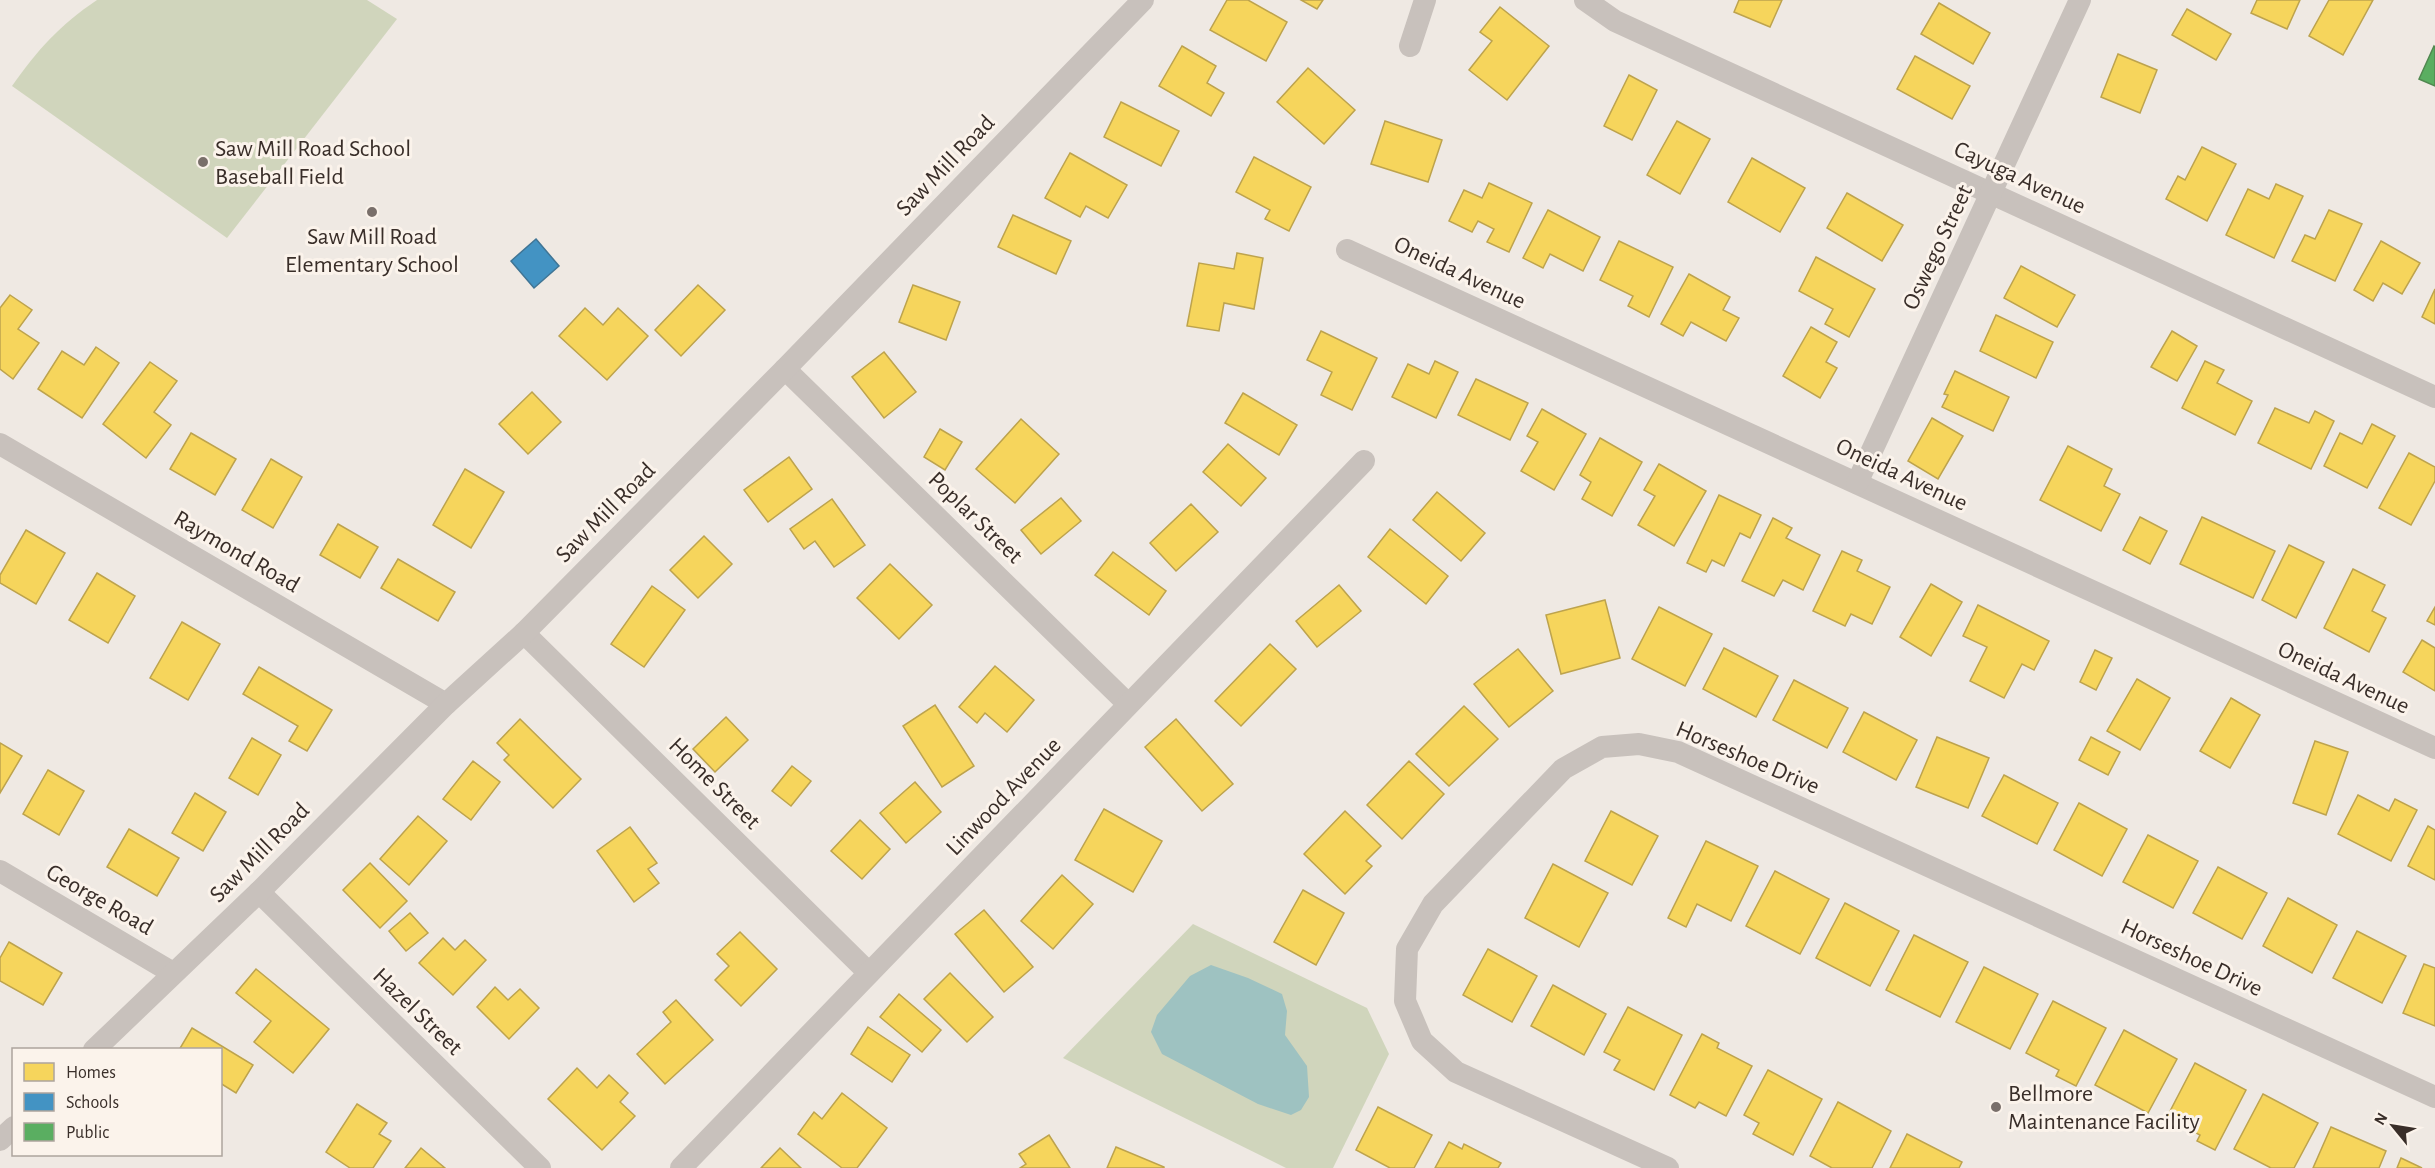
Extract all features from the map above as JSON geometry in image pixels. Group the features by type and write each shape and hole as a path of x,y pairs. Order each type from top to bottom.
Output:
{"street":[{"name":"Saw Mill Road","path":"96,1048 259,892 446,704 524,633 785,369 1143,0"},
{"path":"1410,46 1425,0"},
{"name":"Cayuga Avenue","path":"1585,0 1615,21 2435,397"},
{"name":"Oswego Street","path":"1857,483 2080,0"},
{"name":"Oneida Avenue","path":"1347,250 2435,748"},
{"name":"Poplar Street","path":"785,369 1128,704"},
{"name":"Raymond Road","path":"0,444 446,704"},
{"name":"Linwood Avenue","path":"681,1168 1364,460"},
{"name":"Home Street","path":"524,633 869,973"},
{"name":"Horseshoe Drive","path":"1668,1168 1456,1072 1422,1041 1406,1001 1407,949 1432,904 1563,769 1602,747 1639,744 1678,752 2435,1097"},
{"name":"George Road","path":"0,872 173,973"},
{"name":"Hazel Street","path":"259,892 540,1168"},
{"path":"0,1140 12,1129"}],"green space":[{"name":"Saw Mill Road School Baseball Field","path":"97,0 367,0 397,19 227,238 12,86 50,38"},
{"path":"1193,924 1367,1008 1389,1054 1333,1168 1286,1168 1063,1058"}],"water":[{"path":"1211,965 1248,978 1282,994 1287,1011 1285,1035 1307,1066 1309,1097 1301,1110 1291,1115 1258,1104 1162,1054 1151,1032 1157,1015 1190,976"}],"building: Homes":[{"path":"1227,0 1248,0 1287,22 1266,61 1210,30"},
{"path":"1301,0 1323,0 1317,9"},
{"path":"1739,0 1782,0 1770,27 1734,12"},
{"path":"2257,0 2300,0 2287,29 2251,13"},
{"path":"2329,0 2373,0 2343,55 2309,36"},
{"path":"1939,3 1990,33 1973,64 1921,34"},
{"path":"1500,7 1549,46 1507,100 1469,70 1492,41 1480,32"},
{"path":"2187,9 2231,34 2216,60 2172,35"},
{"path":"1182,46 1216,66 1207,83 1224,93 1211,116 1159,86"},
{"path":"2118,54 2157,70 2140,113 2101,97"},
{"path":"1915,56 1970,86 1952,119 1897,89"},
{"path":"1308,68 1355,110 1324,144 1277,102"},
{"path":"1629,75 1657,90 1632,140 1604,126"},
{"path":"1121,102 1179,131 1161,166 1104,137"},
{"path":"1385,121 1442,140 1428,182 1371,164"},
{"path":"1677,121 1710,139 1680,194 1647,175"},
{"path":"2202,147 2236,164 2207,221 2166,199 2178,176 2185,180"},
{"path":"1070,153 1127,185 1108,218 1086,206 1080,217 1045,198"},
{"path":"1254,157 1311,187 1289,231 1265,219 1270,210 1236,192"},
{"path":"1752,158 1805,188 1780,232 1728,202"},
{"path":"1489,183 1532,203 1509,252 1487,242 1494,229 1478,221 1472,232 1449,221 1464,190 1482,198"},
{"path":"2276,184 2303,196 2274,258 2226,235 2248,189 2269,199"},
{"path":"1847,193 1903,225 1882,261 1827,228"},
{"path":"1548,210 1600,237 1583,271 1550,254 1543,268 1523,258"},
{"path":"2329,210 2362,224 2335,281 2292,261 2305,235 2315,239"},
{"path":"1013,215 1071,241 1056,274 998,247"},
{"path":"1619,241 1673,267 1649,317 1628,306 1633,296 1600,280"},
{"path":"2381,241 2420,263 2402,294 2383,283 2373,301 2354,290"},
{"path":"1237,253 1263,258 1254,309 1224,303 1219,331 1187,326 1199,263 1234,269"},
{"path":"1816,257 1875,289 1849,337 1825,324 1833,309 1799,291"},
{"path":"2021,266 2075,295 2057,327 2004,298"},
{"path":"1689,274 1730,297 1723,310 1739,318 1726,341 1691,322 1683,336 1661,324"},
{"path":"698,285 725,310 681,356 655,330"},
{"path":"913,285 960,302 946,340 899,322"},
{"path":"2435,289 2435,324 2422,317"},
{"path":"10,295 32,310 18,329 39,343 13,379 0,369 0,308"},
{"path":"585,308 603,325 618,308 648,336 607,380 559,336"},
{"path":"1996,315 2053,342 2036,378 1980,351"},
{"path":"1811,327 1837,342 1826,362 1837,368 1820,398 1783,376"},
{"path":"1321,331 1377,358 1352,410 1321,395 1332,372 1307,360"},
{"path":"2172,331 2197,346 2177,381 2151,367"},
{"path":"96,347 119,363 82,418 38,389 62,351 84,365"},
{"path":"884,352 916,392 884,418 852,377"},
{"path":"1435,361 1458,372 1436,418 1392,397 1408,364 1429,374"},
{"path":"2205,361 2224,370 2217,383 2252,401 2235,435 2182,408"},
{"path":"150,362 177,381 154,412 171,425 146,458 103,424"},
{"path":"1955,371 2009,397 1993,431 1942,407 1948,395 1944,394"},
{"path":"1476,379 1528,403 1510,440 1458,415"},
{"path":"532,392 561,422 528,454 499,424"},
{"path":"1243,393 1297,425 1279,455 1225,423"},
{"path":"2275,408 2309,423 2315,411 2334,421 2311,469 2258,443"},
{"path":"1542,409 1586,434 1554,490 1521,471 1538,442 1527,436"},
{"path":"1932,418 1963,436 1938,479 1908,461"},
{"path":"1021,419 1059,454 1015,503 976,469"},
{"path":"2372,424 2395,436 2367,488 2324,466 2340,433 2362,444"},
{"path":"940,429 962,442 945,470 924,457"},
{"path":"191,433 236,459 215,495 170,469"},
{"path":"1600,438 1642,462 1612,516 1582,499 1591,482 1580,475"},
{"path":"1228,444 1266,478 1241,506 1203,472"},
{"path":"2068,446 2112,469 2104,486 2120,494 2101,531 2040,500"},
{"path":"2409,453 2435,467 2435,481 2411,525 2379,508"},
{"path":"789,457 812,489 768,522 744,490"},
{"path":"271,459 302,477 273,528 242,510"},
{"path":"1659,464 1706,491 1674,546 1638,525 1655,496 1644,490"},
{"path":"465,469 504,492 471,548 433,525"},
{"path":"1437,492 1485,533 1461,561 1413,520"},
{"path":"1719,495 1761,515 1750,538 1740,533 1724,566 1712,560 1706,572 1687,563"},
{"path":"1061,498 1081,521 1041,554 1021,530"},
{"path":"832,499 865,545 834,567 815,541 804,549 790,529"},
{"path":"1191,504 1218,532 1176,571 1150,543"},
{"path":"2140,517 2167,531 2150,564 2123,550"},
{"path":"2202,517 2275,551 2253,598 2180,564"},
{"path":"1773,518 1792,528 1786,538 1820,555 1803,590 1783,580 1774,596 1742,581"},
{"path":"338,524 378,547 360,578 320,555"},
{"path":"1390,529 1448,576 1426,604 1368,557"},
{"path":"26,530 65,553 36,604 0,583 0,575"},
{"path":"704,536 732,564 698,598 670,570"},
{"path":"2289,545 2324,562 2296,618 2262,600"},
{"path":"1842,551 1862,560 1857,571 1890,587 1872,624 1851,614 1845,626 1813,611"},
{"path":"1113,552 1166,591 1149,615 1095,575"},
{"path":"398,559 455,592 438,621 381,588"},
{"path":"890,564 932,605 899,639 857,598"},
{"path":"2353,569 2385,585 2372,611 2386,618 2369,652 2324,628"},
{"path":"97,573 135,596 108,643 69,620"},
{"path":"1931,584 1962,602 1931,656 1900,637"},
{"path":"1339,585 1361,611 1317,647 1296,621"},
{"path":"652,586 685,610 644,667 611,644"},
{"path":"1605,600 1620,658 1561,674 1546,615"},
{"path":"1978,605 2049,641 2034,670 2022,664 2004,698 1970,681 1987,647 1963,636"},
{"path":"1659,607 1712,634 1685,686 1632,659"},
{"path":"2435,607 2435,625 2427,621"},
{"path":"182,622 220,644 188,700 150,678"},
{"path":"2422,640 2435,648 2435,691 2403,672"},
{"path":"1270,644 1296,669 1241,726 1215,701"},
{"path":"1724,648 1778,676 1756,717 1703,689"},
{"path":"1518,649 1553,691 1509,727 1474,684"},
{"path":"2095,650 2112,658 2096,690 2080,682"},
{"path":"995,666 1034,700 1007,732 985,713 977,723 959,707"},
{"path":"259,667 332,710 307,751 289,741 298,726 243,694"},
{"path":"2137,679 2170,698 2140,750 2107,731"},
{"path":"1794,680 1848,708 1827,748 1773,720"},
{"path":"2231,698 2260,715 2230,768 2200,751"},
{"path":"935,705 974,766 942,787 903,726"},
{"path":"1464,706 1498,739 1449,786 1416,754"},
{"path":"1864,712 1917,740 1896,780 1843,752"},
{"path":"726,717 748,740 715,772 693,749"},
{"path":"520,719 581,779 553,808 504,760 509,755 497,743"},
{"path":"1176,719 1233,784 1202,811 1145,747"},
{"path":"1937,737 1989,758 1968,808 1916,787"},
{"path":"2091,737 2120,752 2108,775 2079,760"},
{"path":"252,738 281,755 258,795 229,778"},
{"path":"2315,741 2348,752 2326,815 2293,803"},
{"path":"0,743 22,756 0,793"},
{"path":"473,761 500,782 471,820 443,799"},
{"path":"1409,761 1444,794 1402,839 1367,805"},
{"path":"792,766 811,781 791,806 772,791"},
{"path":"48,770 84,791 59,835 23,814"},
{"path":"2004,775 2058,803 2037,844 1982,816"},
{"path":"915,782 941,812 906,843 880,813"},
{"path":"195,793 226,812 203,851 172,833"},
{"path":"2358,795 2389,811 2395,799 2417,810 2391,861 2338,834"},
{"path":"2079,803 2127,829 2102,876 2054,850"},
{"path":"1104,809 1162,841 1133,892 1075,860"},
{"path":"1345,811 1381,846 1366,861 1372,866 1345,894 1304,854"},
{"path":"1611,811 1658,836 1632,885 1585,861"},
{"path":"418,816 447,841 409,885 380,859"},
{"path":"860,820 890,849 862,879 831,851"},
{"path":"2428,826 2435,830 2435,880 2408,866"},
{"path":"630,827 657,863 648,869 659,883 634,902 597,851"},
{"path":"129,829 179,858 157,896 107,867"},
{"path":"2148,835 2198,861 2173,908 2123,882"},
{"path":"1706,841 1758,866 1731,921 1697,904 1686,927 1668,918"},
{"path":"370,863 407,901 380,928 343,890"},
{"path":"1553,864 1608,893 1579,947 1525,918"},
{"path":"2218,867 2267,893 2242,939 2193,913"},
{"path":"1775,871 1829,899 1800,954 1746,926"},
{"path":"1062,875 1093,904 1053,949 1021,921"},
{"path":"1303,890 1344,913 1316,965 1274,942"},
{"path":"2288,898 2337,925 2312,973 2263,946"},
{"path":"1845,903 1899,931 1870,986 1816,958"},
{"path":"984,910 1033,967 1004,992 955,934"},
{"path":"410,913 428,933 406,951 389,931"},
{"path":"2357,931 2406,956 2382,1003 2333,978"},
{"path":"740,932 777,969 741,1006 715,980 729,966 717,954"},
{"path":"1914,935 1968,962 1940,1017 1886,990"},
{"path":"443,938 455,950 465,940 486,960 453,995 419,963"},
{"path":"9,942 62,973 43,1005 0,981 0,958"},
{"path":"1488,949 1537,976 1512,1022 1463,995"},
{"path":"2424,964 2435,968 2435,1026 2403,1013"},
{"path":"1984,967 2038,994 2010,1049 1956,1022"},
{"path":"256,969 329,1029 293,1073 254,1042 271,1021 236,993"},
{"path":"950,973 993,1017 967,1042 924,999"},
{"path":"1553,985 1606,1014 1584,1055 1531,1026"},
{"path":"495,987 508,1000 520,989 539,1008 509,1039 477,1007"},
{"path":"899,994 941,1030 922,1052 880,1017"},
{"path":"676,1000 713,1040 665,1084 637,1054 671,1022 663,1012"},
{"path":"2053,1001 2106,1028 2076,1086 2056,1076 2059,1070 2026,1053"},
{"path":"1628,1007 1682,1035 1654,1090 1614,1070 1620,1060 1604,1052"},
{"path":"868,1027 910,1055 892,1082 851,1054"},
{"path":"192,1028 253,1065 236,1093 222,1084 222,1048 180,1048"},
{"path":"2124,1030 2177,1059 2148,1113 2095,1085"},
{"path":"1702,1034 1719,1043 1717,1048 1752,1066 1726,1116 1699,1102 1695,1108 1670,1095"},
{"path":"2195,1063 2246,1090 2215,1150 2197,1141 2200,1135 2167,1117"},
{"path":"577,1068 597,1088 609,1075 628,1093 620,1102 635,1116 602,1150 548,1099"},
{"path":"1768,1070 1822,1099 1793,1155 1753,1134 1759,1123 1744,1115"},
{"path":"842,1093 887,1128 857,1168 842,1168 798,1134 814,1112 822,1119"},
{"path":"2263,1094 2318,1123 2294,1168 2271,1168 2234,1149"},
{"path":"1838,1102 1891,1131 1872,1168 1832,1168 1810,1156"},
{"path":"357,1104 387,1123 379,1134 391,1141 373,1168 350,1168 326,1152"},
{"path":"1378,1107 1432,1135 1414,1168 1390,1168 1356,1150"},
{"path":"2331,1127 2386,1151 2379,1168 2313,1168"},
{"path":"1907,1134 1962,1162 1959,1168 1890,1168"},
{"path":"1049,1135 1070,1168 1020,1168 1026,1164 1019,1154"},
{"path":"1449,1142 1462,1149 1464,1144 1501,1163 1498,1168 1435,1168"},
{"path":"1116,1147 1164,1167 1164,1168 1107,1168"},
{"path":"421,1148 445,1168 405,1168"},
{"path":"780,1148 801,1168 761,1168"},
{"path":"2401,1158 2422,1168 2397,1168"}],"building: Schools":[{"path":"536,239 559,266 534,288 511,261"}],"building: Public":[{"path":"2435,47 2435,86 2419,79"}],"place":[{"name":"Saw Mill Road School Baseball Field","path":"203,162"},
{"name":"Saw Mill Road Elementary School","path":"372,212"},
{"name":"Bellmore Maintenance Facility","path":"1996,1107"}]}
